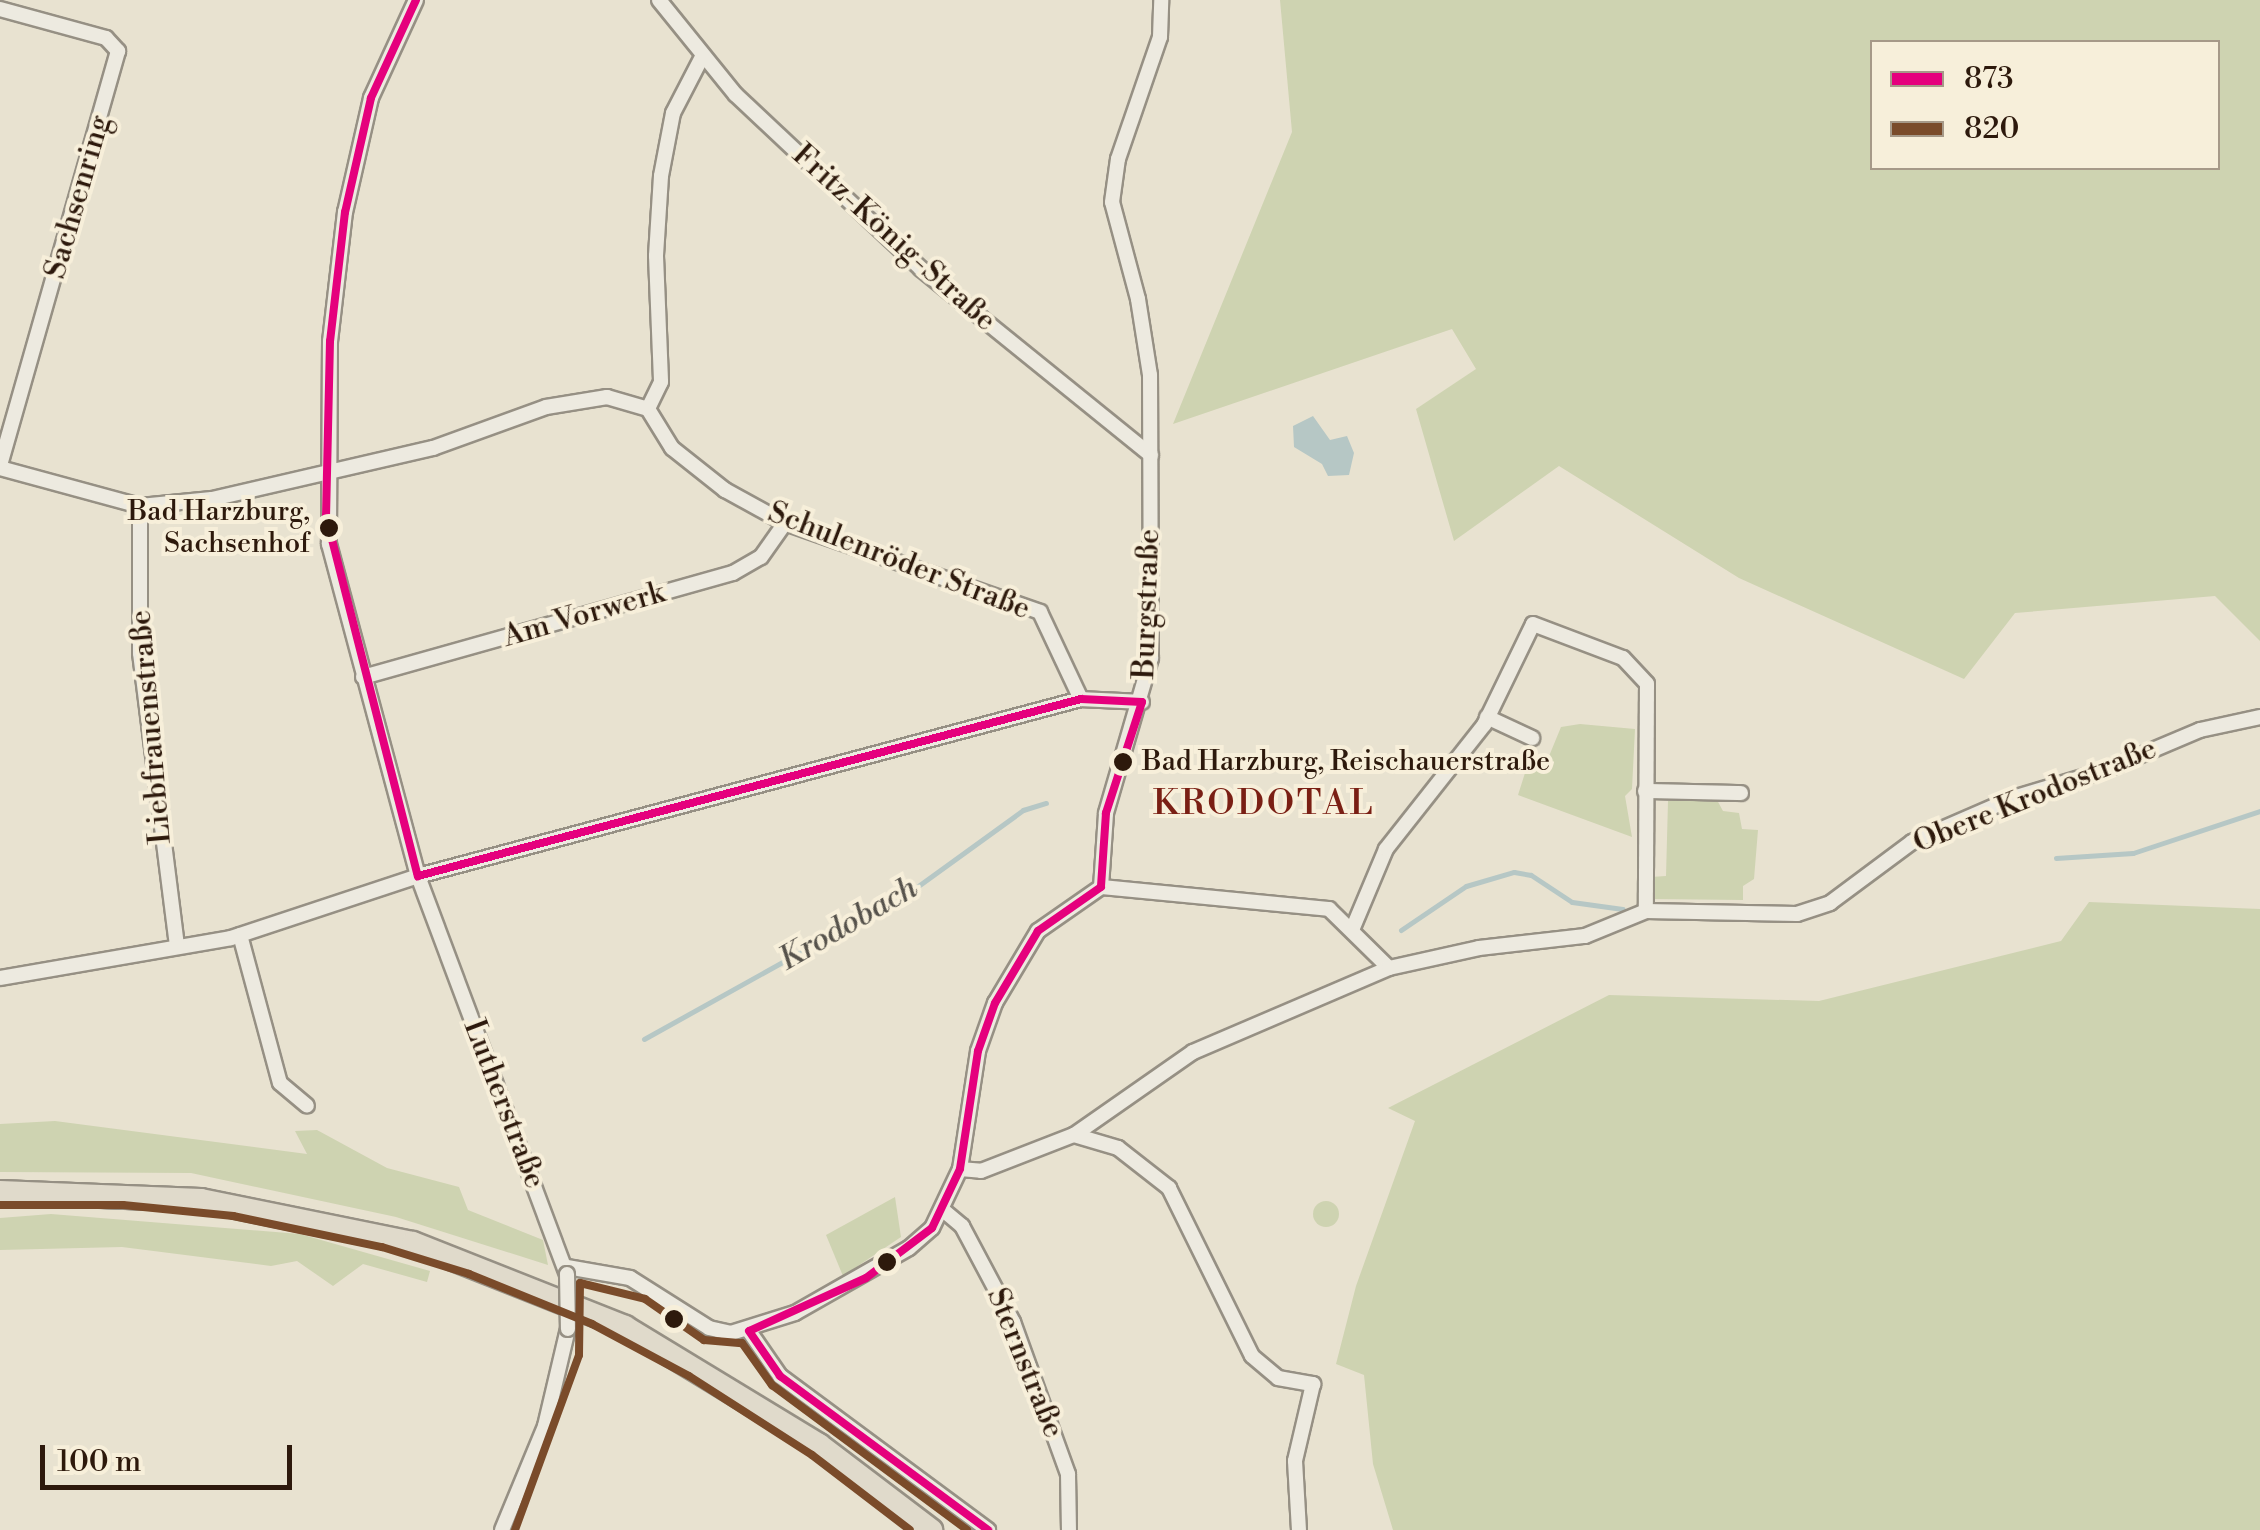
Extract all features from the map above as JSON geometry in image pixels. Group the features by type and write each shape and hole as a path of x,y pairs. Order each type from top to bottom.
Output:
{"main road":[{"path":"0,1192 202,1200 413,1243 625,1327 819,1446 931,1530"}],"street":[{"path":"35,17 43,0"},
{"name":"Lutherstraße","path":"416,0 370,98 352,174 330,342 328,544 418,876 567,1270 568,1329 545,1426 502,1530"},
{"name":"Fritz-König-Straße","path":"660,0 702,56 922,269 1151,455"},
{"name":"Burgstraße","path":"1101,887 1106,812 1142,702 1151,658 1150,376 1138,299 1112,202 1118,159 1160,36 1161,0"},
{"name":"Sachsenring","path":"0,10 115,42 118,60 0,466"},
{"path":"0,466 140,506 326,477 546,407 607,398 648,409 660,382 656,256 661,176 673,113 702,56"},
{"name":"Schulenröder Straße","path":"648,409 672,448 725,490 786,523 1040,612 1081,699"},
{"name":"Liebfrauenstraße","path":"140,506 140,654 177,947"},
{"name":"Am Vorwerk","path":"363,677 733,573 761,557 786,523"},
{"path":"1352,930 1386,849 1488,717 1533,624 1636,667 1647,684 1646,911"},
{"path":"0,978 240,935 418,876 1081,699 1142,702"},
{"path":"1488,717 1532,738"},
{"name":"Obere Krodostraße","path":"960,1169 981,1171 1074,1135 1192,1052 1390,968 1479,948 1585,936 1646,911 1797,914 1830,904 1912,842 2013,798 2103,771 2200,730 2260,717"},
{"path":"1645,791 1742,793"},
{"path":"567,1270 650,1287 709,1328 749,1331 866,1278 932,1228 943,1210 960,1169 978,1051 995,1003 1038,932 1101,887 1328,908 1390,968"},
{"path":"240,935 280,1083 307,1106"},
{"path":"1074,1135 1118,1148 1169,1188 1252,1356 1278,1378 1314,1384 1295,1461 1299,1530"},
{"name":"Sternstraße","path":"943,1210 962,1226 1014,1322 1068,1474 1070,1530"},
{"path":"749,1331 780,1376 988,1530"}],"green space":[{"path":"1280,0 2260,0 2260,641 2215,596 2015,613 1964,679 1739,578 1559,466 1454,541 1416,409 1476,369 1452,329 1173,424 1292,132"},
{"path":"1580,724 1635,729 1632,789 1625,796 1632,837 1518,795 1531,754 1547,761 1561,727"},
{"path":"1717,800 1723,811 1739,813 1742,829 1758,830 1754,879 1743,886 1743,900 1650,899 1651,877 1666,876 1668,801"},
{"path":"2089,902 2260,909 2260,1530 1393,1530 1373,1464 1364,1375 1336,1364 1356,1286 1415,1121 1388,1108 1609,995 1819,1001 2061,941"},
{"path":"55,1121 307,1154 295,1131 317,1130 387,1168 459,1187 468,1210 543,1240 548,1265 396,1217 191,1173 0,1172 0,1124"},
{"path":"895,1197 901,1237 843,1276 826,1235"},
{"path":"1326,1201 1335,1205 1339,1214 1335,1223 1326,1227 1317,1223 1313,1214 1317,1205"},
{"path":"51,1214 300,1234 430,1271 427,1282 363,1264 333,1286 297,1261 271,1266 122,1247 0,1250 0,1218"}],"shaded area":[{"path":"1313,416 1330,440 1347,436 1354,453 1349,475 1328,476 1322,464 1294,447 1293,426"}],"waterway":[{"name":"Krodobach","path":"644,1039 914,889 1023,810 1046,803"},
{"name":"Krodobach","path":"2056,858 2133,853 2260,811"},
{"name":"Krodobach","path":"1401,930 1466,886 1514,872 1531,875 1572,902 1623,909"}],"transit line":[{"name":"873","path":"416,0 371,98 345,212 330,341 326,516 418,876 1081,699 1142,702 1106,813 1101,887 1038,931 995,1003 978,1051 960,1169 932,1228 866,1278 749,1331 780,1376 988,1530"},
{"name":"820","path":"0,1205 123,1205 233,1216 382,1247 469,1274 592,1324 689,1376 812,1455 910,1530"},
{"name":"820","path":"515,1530 579,1355 580,1283 645,1299 704,1340 742,1343 772,1385 967,1530"}],"place":[{"name":"Bad Harzburg, Sachsenhof","path":"329,528"},
{"name":"Bad Harzburg, Reischauerstraße","path":"1123,762"}],"district":[{"name":"KRODOTAL","path":"1264,804"}]}
